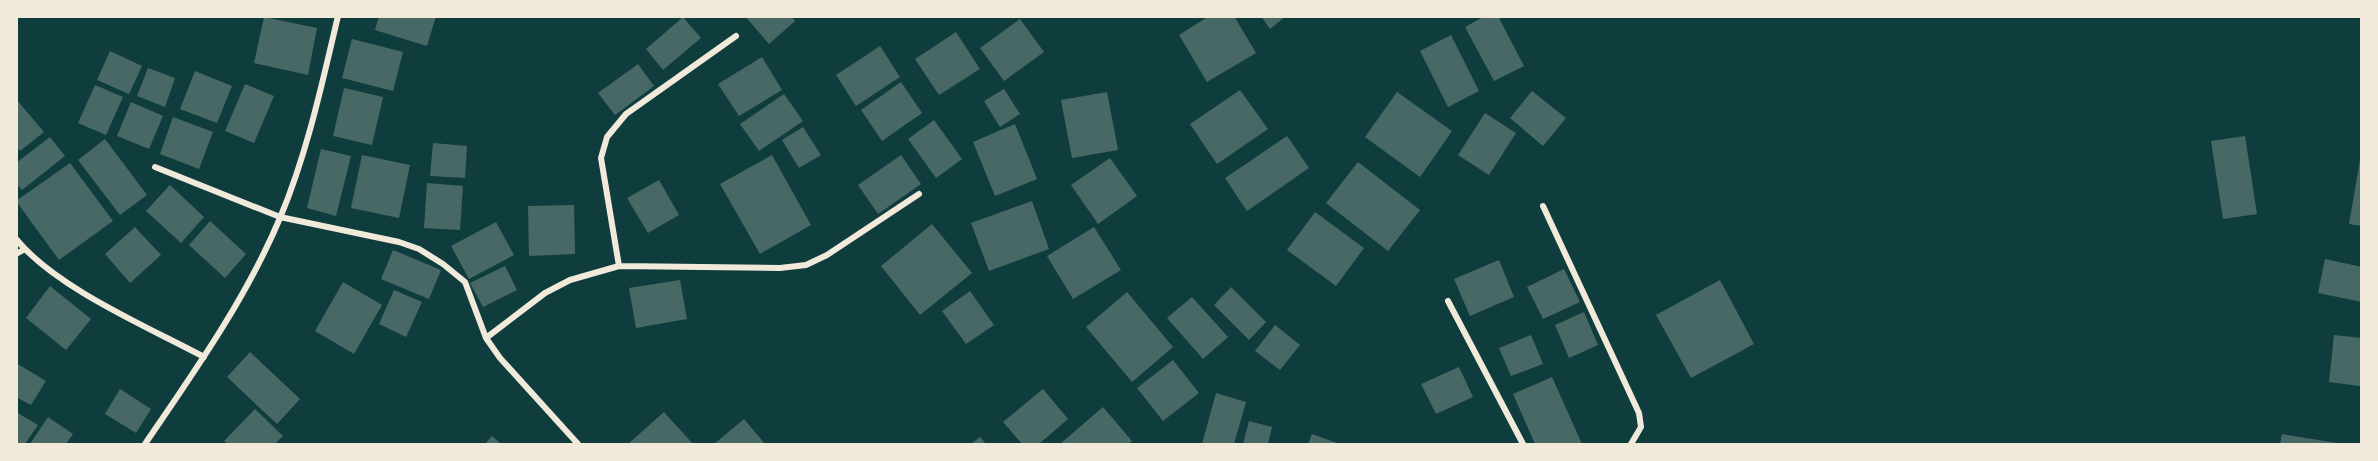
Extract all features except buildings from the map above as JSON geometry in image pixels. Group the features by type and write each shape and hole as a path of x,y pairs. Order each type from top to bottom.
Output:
{"street":[{"path":"146,444 234,310 280,218 313,119 338,16"},
{"path":"620,266 601,158 607,137 626,114 736,36"},
{"path":"155,167 280,218 399,242 419,249 443,264 465,282 486,339 500,358 578,444"},
{"path":"486,339 545,293 570,280 620,266 780,268 806,265 827,255 919,194"},
{"path":"1543,206 1639,412 1641,427 1631,444"},
{"path":"16,239 51,271 87,294 204,357"},
{"path":"16,254 25,249"},
{"path":"1448,301 1523,444"}]}
